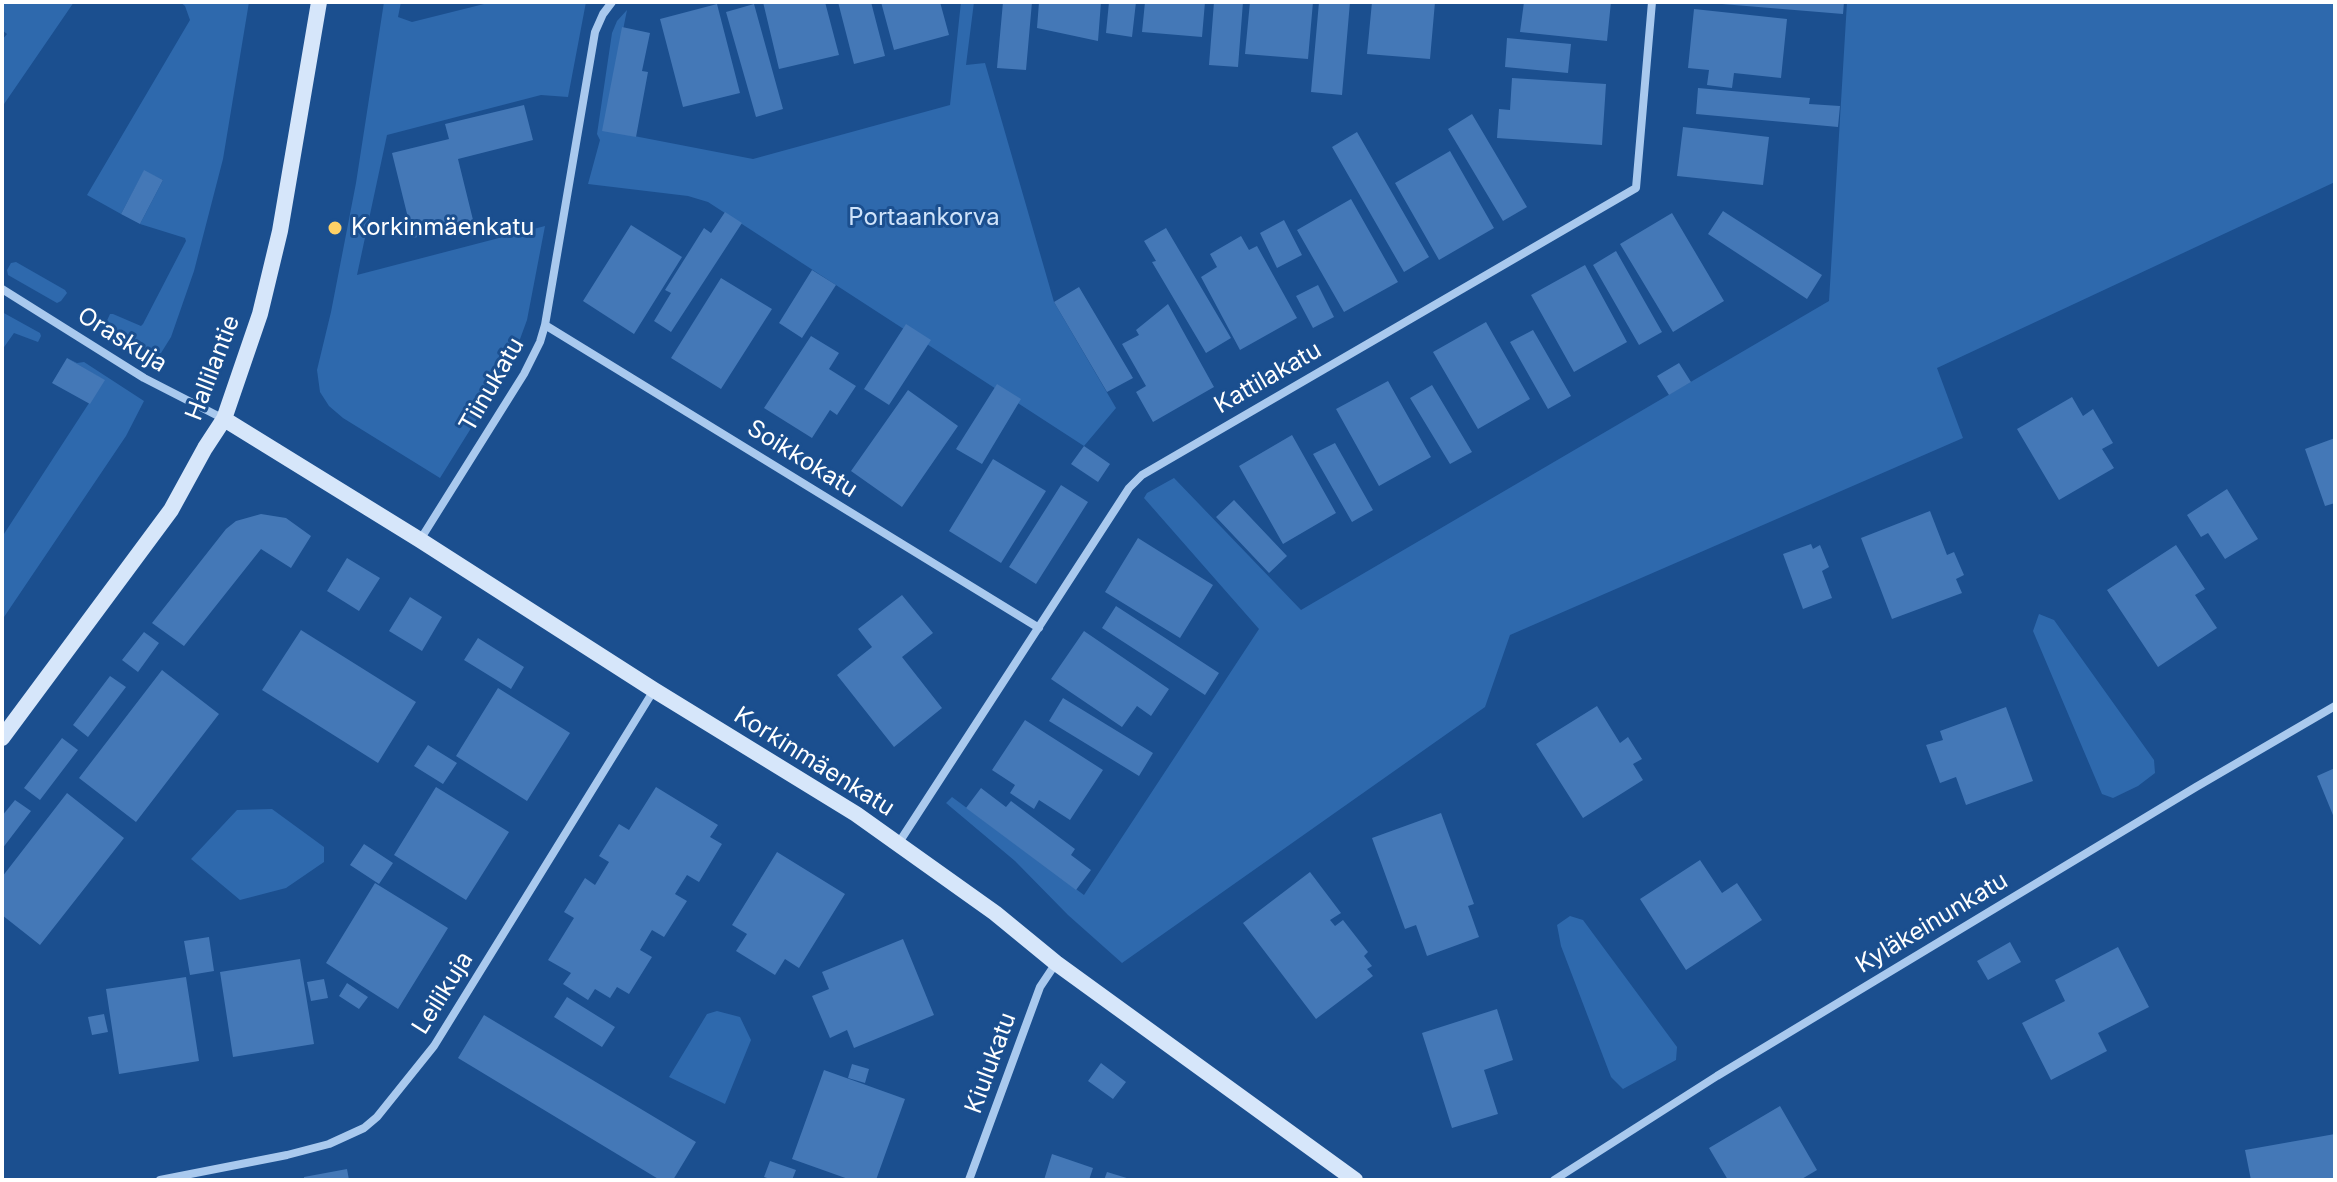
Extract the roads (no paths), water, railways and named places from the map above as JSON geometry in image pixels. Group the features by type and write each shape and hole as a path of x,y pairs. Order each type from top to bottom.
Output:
{"street":[{"name":"Hallilantie","path":"2,738 171,510 224,419 260,314 280,231 319,2"},
{"name":"Tiinukatu","path":"420,540 524,374 540,342 595,32 612,2"},
{"name":"Kattilakatu","path":"898,844 1129,488 1142,475 1636,188 1652,2"},
{"name":"Oraskuja","path":"2,289 144,378 224,419"},
{"name":"Soikkokatu","path":"545,325 1039,628"},
{"name":"Korkinmäenkatu","path":"224,419 856,814 1355,1180"},
{"name":"Leilikuja","path":"160,1180 329,1144 364,1128 377,1117 434,1046 654,690"},
{"name":"Kyläkeinunkatu","path":"1554,1180 1717,1076 2335,706"},
{"name":"Kiulukatu","path":"969,1180 1040,987 1056,963"}],"place":[{"name":"Korkinmäenkatu","path":"335,228"}],"park label":[{"name":"Portaankorva","path":"924,218"}]}
